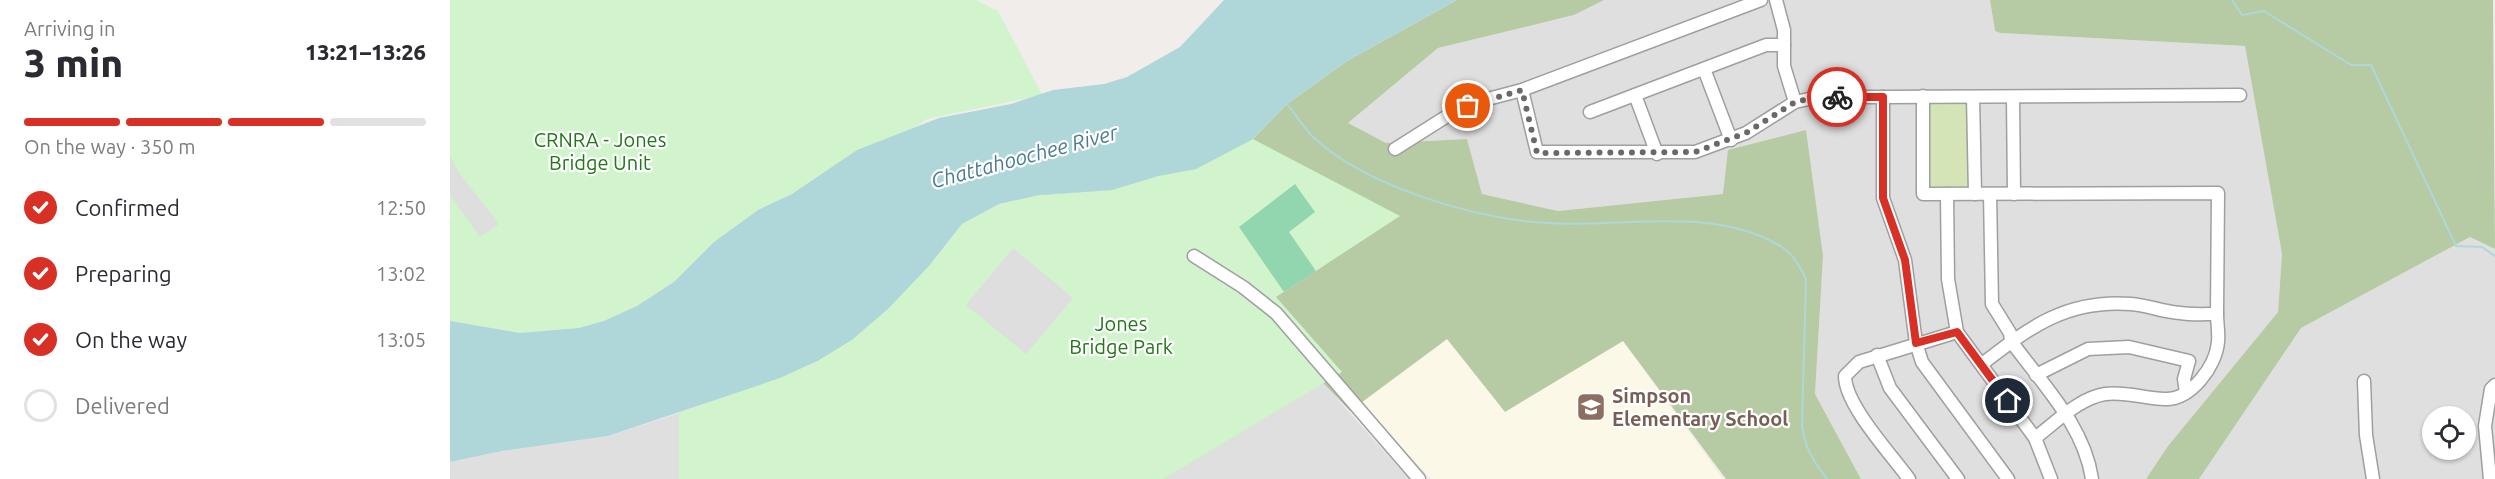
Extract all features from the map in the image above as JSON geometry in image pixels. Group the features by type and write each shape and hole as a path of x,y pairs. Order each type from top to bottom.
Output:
{"street":[{"path":"1395,149 1452,112 1480,101 1522,90 1761,0"},
{"path":"1776,0 1784,30 1784,66 1795,102"},
{"path":"1590,112 1766,45 1784,45"},
{"path":"1704,69 1731,140"},
{"path":"1522,90 1537,153 1657,154 1695,152 1731,140 1795,102 1818,97 2240,95"},
{"path":"1635,95 1657,154"},
{"path":"1923,96 1923,194 2218,193 2218,343 2214,359 2204,374 2186,392 2168,399 2123,393 2103,395 2087,400 2035,438"},
{"path":"1883,97 1883,198 1905,260 1916,343 1922,362 2008,479"},
{"path":"1973,97 1975,194"},
{"path":"2013,97 2014,194"},
{"path":"1947,194 1948,279 1957,332 2035,438 2051,479"},
{"path":"1990,194 1992,304 2010,333 2011,341 2066,415 2085,451 2092,479"},
{"path":"1194,256 1243,287 1276,313 1419,479"},
{"path":"1982,364 2011,341 2048,317 2074,308 2102,303 2133,304 2180,313 2217,314"},
{"path":"1909,479 1859,411 1845,386 1845,376 1859,362 1957,332"},
{"path":"2036,375 2088,349 2129,347 2189,361 2184,379 2186,392"},
{"path":"1877,356 1890,388 1958,479"},
{"path":"2364,381 2366,435 2373,479"},
{"path":"2490,479 2485,426 2492,389 2495,385"}],"shaded area":[{"path":"1604,0 1990,0 1995,31 2000,33 2245,46 2282,254 2278,312 2168,446 2146,479 1861,479 1815,394 1823,256 1723,194 1558,211 1482,194 1467,139 1386,143 1347,124 1438,48 1574,15"},
{"path":"450,156 460,174 499,224 480,237 450,195"},
{"path":"2470,237 2495,249 2495,479 2199,479 2301,328"},
{"path":"1013,248 1073,298 1026,354 966,305"},
{"name":"Simpson Elementary School","path":"1448,339 1505,411 1623,341 1723,479 1431,479 1361,403"},
{"path":"1323,383 1409,479 1164,479"},
{"path":"679,413 679,479 450,479 450,462 502,451 608,436"}],"green space":[{"name":"CRNRA - Jones Bridge Unit","path":"450,0 976,0 998,11 1045,100 1033,97 927,119 681,284 577,337 450,329"},
{"path":"1457,0 1604,0 1574,15 1438,48 1348,123 1386,143 1467,139 1482,194 1558,211 1723,194 1728,150 1806,130 1823,256 1815,394 1861,479 1726,479 1623,341 1505,412 1447,339 1350,411 1323,383 1164,479 679,479 679,413 780,378 853,339 1040,195 1112,190 1158,176 1196,169 1253,139 1287,104 1347,61","holes":["1215,214 1326,264 1284,292"]},
{"path":"1990,0 2493,0 2495,249 2470,237 2301,328 2199,479 2146,479 2168,446 2278,312 2282,254 2245,46 2000,33 1995,31"},
{"path":"1935,100 1962,100 1970,108 1969,182 1963,189 1936,189 1927,179 1929,103"},
{"name":"Jones Bridge Park","path":"1253,139 1400,216 1276,297 1342,372 1164,479 679,479 679,413 817,361 853,339 888,309 929,266 962,224 999,204 1040,195 1112,190 1158,176 1196,169"},
{"path":"1295,184 1315,212 1289,232 1316,271 1284,292 1239,227"}],"water":[{"name":"Chattahoochee River","path":"1224,0 1457,0 1347,61 1287,104 1253,139 1196,169 1158,176 1112,190 1040,195 999,204 962,224 929,266 888,309 853,339 817,361 780,378 608,436 502,451 450,462 450,321 520,333 579,328 604,321 637,306 674,282 714,242 758,210 792,194 857,150 939,118 1011,104 1053,90 1104,84 1127,77 1180,47"}],"waterway":[{"path":"2232,0 2242,15 2264,11 2351,65 2371,65 2456,246 2482,247 2495,256"},
{"path":"1287,104 1312,136 1361,171 1391,185 1455,207 1488,215 1548,223 1698,222 1727,226 1755,234 1782,247 1793,257 1806,279 1802,425 1810,454 1827,479"}],"way so far":[{"path":"1468,106 1522,90 1537,153 1657,154 1695,152 1746,133 1795,102 1818,97 1837,97"}],"place":[{"name":"Simpson Elementary School","path":"1591,407"}],"route":[{"path":"1837,97 1883,97 1883,198 1899,249 1905,260 1916,343 1957,332 2008,401"}]}
